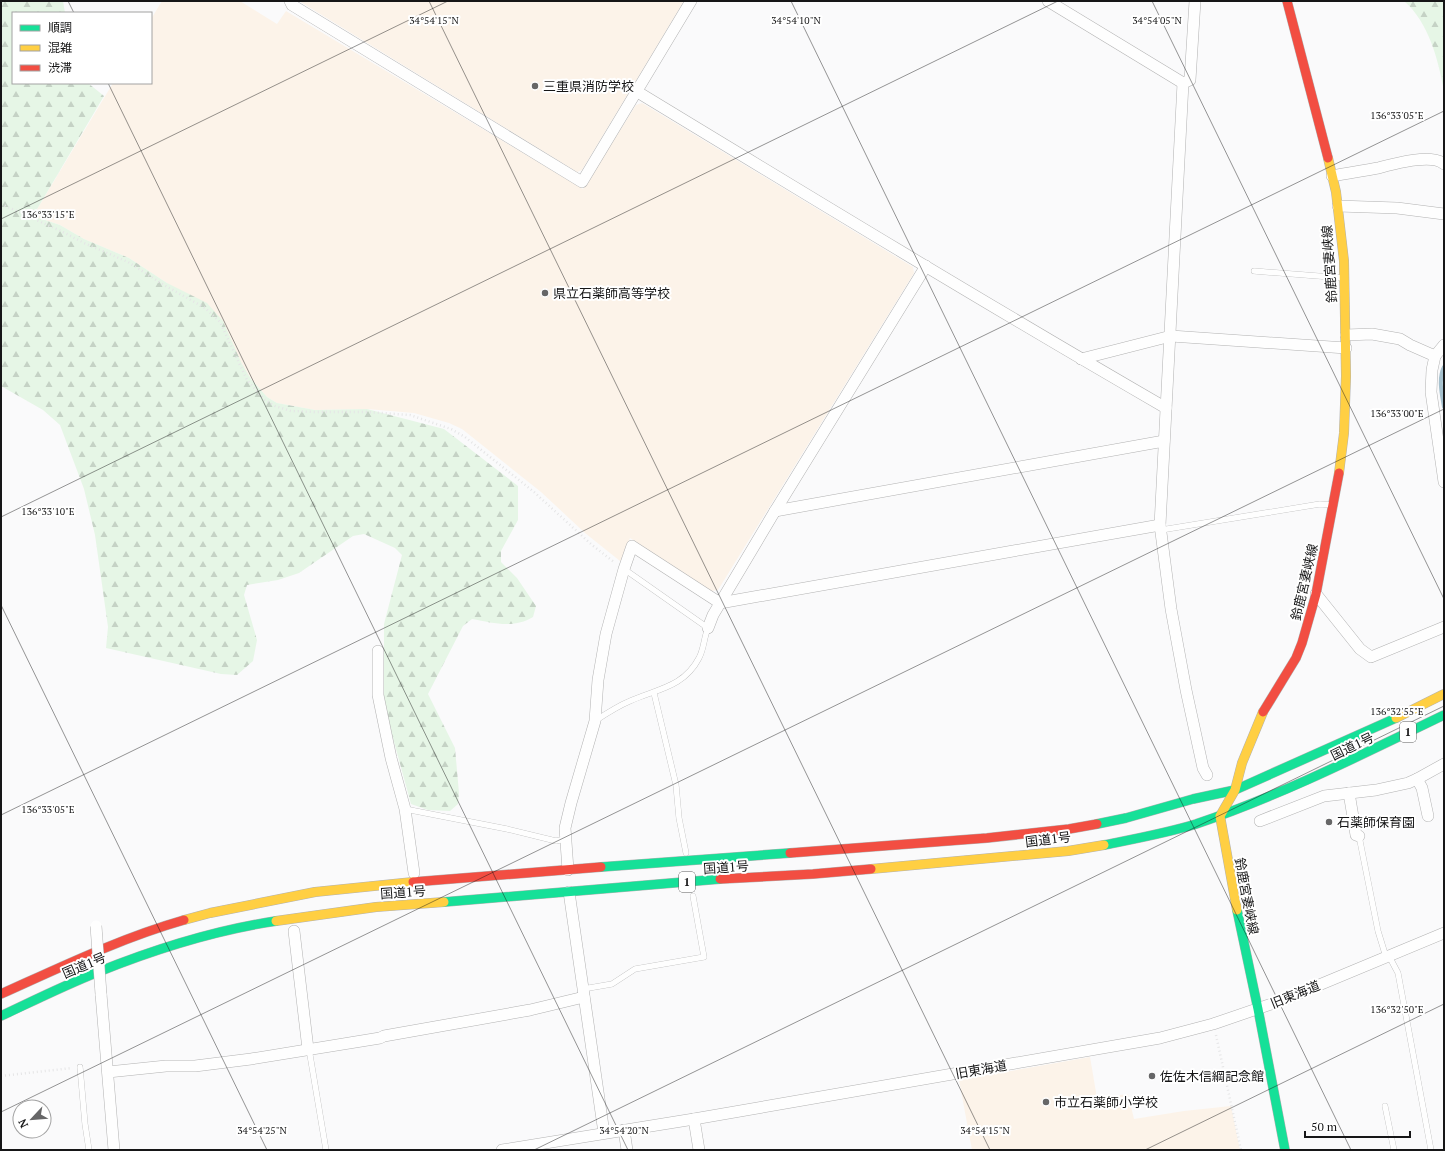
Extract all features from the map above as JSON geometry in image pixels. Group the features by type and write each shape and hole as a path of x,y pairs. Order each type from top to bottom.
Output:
{"main road":[{"name":"鈴鹿宮妻峡線","path":"1285,1150 1258,1009 1245,953 1220,816 1235,790 1242,763 1262,714 1296,658 1302,643 1316,594 1334,505 1342,457 1344,433 1346,335 1344,261 1338,206 1332,176 1287,1"},
{"name":"国道1号","path":"1,994 114,945 167,926 210,913 315,892 567,867 972,840 1069,830 1126,818 1193,799 1235,790 1366,732 1444,694"},
{"name":"国道1号","path":"1,1016 97,972 151,952 210,934 312,914 376,907 710,880 813,874 1068,851 1130,840 1195,824 1220,816 1322,774 1444,715"}],"street":[{"path":"290,1 292,5 582,182 691,1"},
{"path":"1048,1 1183,84"},
{"path":"1183,84 1190,80 1195,1"},
{"path":"1183,84 1171,336 1164,441 1161,528 1172,610 1185,683 1203,768 1206,775"},
{"path":"636,91 1081,359 1166,408"},
{"path":"1332,176 1400,162 1430,160 1442,162 1444,164"},
{"path":"1338,206 1397,208 1444,214"},
{"path":"708,628 713,615 775,511 926,266"},
{"path":"1346,335 1372,334 1400,339 1435,356"},
{"path":"1081,359 1171,336 1346,348"},
{"path":"1444,345 1435,356 1432,370 1431,392 1444,482"},
{"path":"775,511 1164,441"},
{"path":"340,889 373,877 414,873 548,862 567,867 565,828 595,721 598,680 606,634 632,546 720,603 1161,528"},
{"path":"1316,594 1360,649 1371,657 1444,627"},
{"path":"378,651 378,695 391,758 405,809 414,873"},
{"path":"1260,821 1324,796 1376,790 1417,779 1444,764"},
{"path":"1417,779 1422,788 1428,816"},
{"path":"1349,793 1356,835 1359,836"},
{"path":"570,892 583,993 604,1133"},
{"path":"96,926 114,1150"},
{"path":"294,932 308,1049"},
{"name":"旧東海道","path":"502,1150 538,1147 604,1133 694,1119 1160,1038 1213,1024 1283,1000 1444,933"},
{"path":"108,1072 166,1066 195,1066 321,1048 530,1010 583,993"},
{"path":"694,1119 699,1150"},
{"path":"624,1130 627,1150"}],"lane":[{"path":"1254,271 1344,278"},
{"path":"1161,528 1320,504 1334,505"},
{"path":"595,721 619,706 673,684 690,671 700,657 708,628 624,569"},
{"path":"654,693 676,785 679,818 686,853"},
{"path":"405,809 507,829 556,841 565,839"},
{"path":"1359,836 1378,932 1387,956 1398,973 1431,1150"},
{"path":"583,993 612,984 635,969 704,957 693,896"},
{"path":"308,1049 326,1150"},
{"path":"80,1067 89,1150"},
{"path":"1385,1106 1394,1150"}],"path":[{"path":"1,204 128,262 164,285 205,308 220,322 248,380 265,400 275,406 291,410 314,412 367,412 410,415 450,429 465,437 534,492 592,545 624,569"},
{"path":"1213,1024 1241,1150"},
{"path":"1,1076 80,1067"}],"shaded area":[{"name":"県立石薬師高等学校","path":"162,1 240,1 277,24 286,11 583,189 636,105 642,103 913,267 914,273 718,590 711,591 630,538 620,561 585,533 541,492 462,429 449,423 414,413 367,409 315,410 277,403 267,397 251,379 242,364 167,283 129,258 84,239 60,225 33,216 112,84 152,84 152,17"},
{"name":"三重県消防学校","path":"299,1 684,1 582,170 577,172"},
{"name":"市立石薬師小学校","path":"1090,1057 1097,1098 1128,1094 1134,1119 1184,1111 1231,1106 1240,1150 972,1150 959,1080"}],"green space":[{"path":"1,1 63,1 65,12 12,12 12,84 89,84 104,96 33,216 60,225 84,239 129,258 167,283 207,303 223,321 242,364 251,379 267,397 277,403 315,410 367,409 444,429 518,486 518,520 501,551 501,562 517,578 536,606 533,617 526,621 511,624 472,619 463,626 428,694 455,748 459,793 458,804 450,811 428,810 411,804 384,705 384,624 402,555 395,548 364,534 353,536 299,573 278,580 247,585 244,595 257,640 253,661 237,675 221,674 106,648 108,627 95,535 84,489 60,425 43,410 1,386"},
{"path":"1404,1 1444,1 1444,91 1439,67 1431,42 1420,20"}],"waterway":[{"path":"1444,367 1441,377 1444,407"}],"traffic: fast":[{"path":"1104,845 1174,830 1228,813 1322,773 1444,715"},
{"path":"1097,824 1126,818 1193,799 1235,790 1396,718"},
{"path":"601,867 790,853"},
{"path":"444,902 720,879"},
{"path":"1237,910 1285,1150"},
{"path":"1,1016 73,982 164,948 208,935 276,921"}],"traffic: slow":[{"path":"1328,158 1336,192 1344,261 1346,376 1344,433 1339,473"},
{"path":"1396,718 1444,694"},
{"path":"1237,910 1220,816 1235,790 1242,763 1263,712"},
{"path":"871,869 1068,851 1104,845"},
{"path":"184,920 210,913 315,892 413,882"},
{"path":"276,921 376,907 444,902"}],"traffic: jam":[{"path":"1287,1 1328,158"},
{"path":"1263,712 1296,658 1302,643 1316,594 1339,473"},
{"path":"790,853 987,838 1069,829 1097,824"},
{"path":"413,882 601,867"},
{"path":"720,879 871,869"},
{"path":"1,994 114,944 184,920"}],"place":[{"name":"三重県消防学校","path":"535,86"},
{"name":"県立石薬師高等学校","path":"545,293"},
{"name":"石薬師保育園","path":"1329,822"},
{"name":"佐佐木信綱記念館","path":"1152,1076"},
{"name":"市立石薬師小学校","path":"1046,1102"}]}
